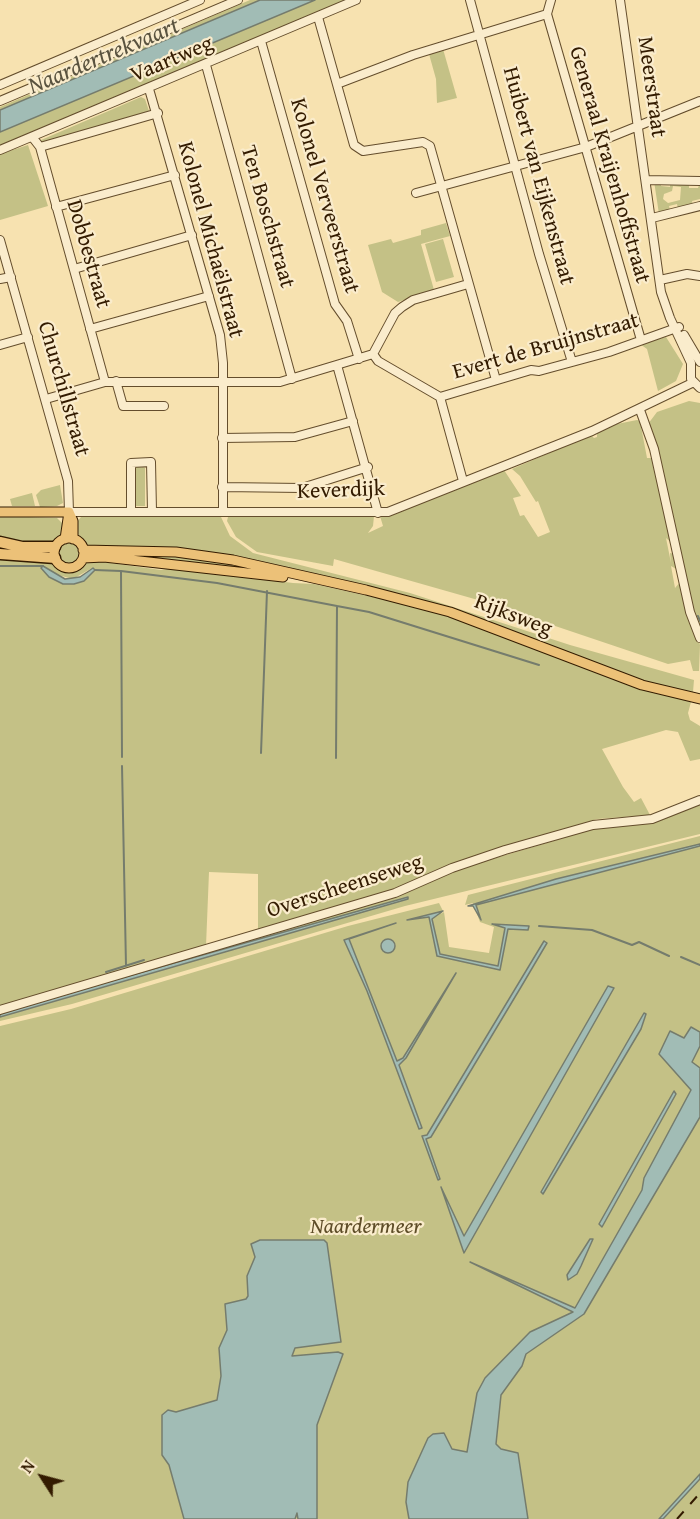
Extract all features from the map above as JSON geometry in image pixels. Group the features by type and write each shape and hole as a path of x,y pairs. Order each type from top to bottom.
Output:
{"highway":[{"path":"0,542 55,553"},
{"path":"0,554 55,553"}],"main road":[{"name":"Keverdijk","path":"0,512 69,512"},
{"name":"Churchillstraat","path":"69,512 69,539"},
{"path":"55,553 69,539 83,554"},
{"name":"Rijksweg","path":"55,553 60,566 71,568 83,554 310,579 450,612 642,685 700,699"}],"street":[{"path":"0,85 199,0 205,15"},
{"path":"0,101 238,0"},
{"name":"Vaartweg","path":"0,150 356,0"},
{"name":"Huibert van Eijkenstraat","path":"470,0 541,261 572,362"},
{"name":"Generaal Kraijenhoffstraat","path":"550,0 547,14 641,340"},
{"name":"Meerstraat","path":"620,0 660,280 690,359 692,370"},
{"path":"337,84 480,34 547,14"},
{"path":"318,17 354,146 363,151 428,144 496,380"},
{"name":"Kolonel Verveerstraat","path":"261,41 335,304 347,321 359,359"},
{"name":"Ten Boschstraat","path":"206,65 292,379"},
{"name":"Kolonel Michaëlstraat","path":"149,89 158,113 220,336 223,511"},
{"path":"416,193 586,147 700,101"},
{"name":"Vaartweg","path":"40,147 158,113"},
{"name":"Dobbestraat","path":"33,138 40,147 105,382"},
{"path":"56,207 175,175"},
{"path":"646,180 700,181"},
{"path":"652,218 700,206"},
{"path":"74,269 192,235"},
{"name":"Churchillstraat","path":"0,240 68,481 69,512"},
{"path":"660,280 687,274 700,276"},
{"path":"0,279 11,277"},
{"path":"46,399 116,381 280,382 292,379 373,354 395,313 402,307 413,300 468,284"},
{"path":"90,329 209,296"},
{"name":"Meerstraat","path":"677,328 700,363"},
{"name":"Evert de Bruijnstraat","path":"373,354 378,361 440,397 496,380 572,362 677,328"},
{"path":"0,345 28,337"},
{"path":"700,363 692,370 692,383 700,388"},
{"path":"338,365 368,466 378,513"},
{"path":"116,381 123,406 164,406"},
{"name":"Keverdijk","path":"69,512 378,513 407,505 640,410 692,383"},
{"path":"440,397 463,481"},
{"path":"640,410 654,449 690,612 700,638"},
{"path":"222,438 295,437 353,421"},
{"path":"131,512 131,463 151,462 152,511"},
{"path":"222,487 302,488 368,466"},
{"name":"Overscheenseweg","path":"0,1010 395,894 452,868 505,850 592,825 652,819 700,801"}],"green space":[{"path":"250,0 260,0 0,110 0,107"},
{"path":"315,0 348,0 0,147 0,132"},
{"path":"443,49 457,98 437,103 436,79 429,54"},
{"path":"141,97 145,99 149,111 42,143 41,140"},
{"path":"28,145 48,206 0,220 0,154"},
{"path":"654,181 661,181 661,186 670,187 670,182 689,183 689,188 698,188 700,183 700,199 692,201 693,205 678,209 677,204 669,206 670,211 659,214","holes":["673,186 681,187 680,200 668,203 663,199 664,194 672,191"]},
{"path":"446,223 450,236 421,244 434,290 398,302 382,292 368,245 391,239 393,243 421,235 421,230"},
{"path":"443,239 454,277 436,282 425,244"},
{"path":"666,337 683,364 676,381 658,391 647,349 640,344"},
{"path":"689,401 700,403 700,631 678,570 671,566 675,588 681,581 700,645 699,671 693,671 690,660 668,664 478,600 334,559 333,566 257,552 236,537 227,521 228,517 374,516 373,526 368,533 383,526 380,516 504,470 521,496 513,498 520,516 524,515 538,537 550,532 538,501 536,502 520,476 512,469 591,435 594,438 597,437 597,432 617,424 637,420 640,421 647,458 652,458 673,544 666,538 671,563 670,553 678,555 648,424 657,412"},
{"path":"136,467 145,468 145,506 133,506 133,471"},
{"path":"60,485 63,503 57,506 40,507 36,495 41,490"},
{"path":"32,493 35,506 12,506 10,499"},
{"path":"0,516 57,518 65,526 61,536 51,545 0,541"},
{"path":"81,517 221,517 230,536 253,553 410,593 570,645 694,680 693,692 640,681 495,626 237,559 88,547 77,533 77,522"},
{"path":"69,542 77,545 80,553 77,561 69,564 61,561 58,553 61,545"},
{"path":"107,553 179,555 287,575"},
{"path":"0,556 51,560 60,568 69,571 89,560 161,570 176,568 314,584 409,605 483,627 596,673 691,702 688,713 690,720 700,726 700,759 690,761 678,732 666,730 602,749 623,787 634,802 641,798 650,815 597,819 452,864 388,892 258,930 258,874 209,872 206,946 0,1006","holes":["92,568 73,584 56,581 43,571 73,579"]},
{"path":"700,805 700,834 405,906 72,1004 0,1021 0,1013 384,900 411,891 452,871 607,825 661,820"},
{"name":"Naardermeer","path":"700,836 700,1519 0,1519 0,1026 71,1009 348,926 439,903 443,911 441,914 444,912 449,947 489,953 494,927 480,922 473,903 465,905 468,895"}],"water":[{"path":"260,0 315,0 0,132 0,110"},
{"path":"43,566 65,579 80,577 93,568 95,570 84,581 63,584 49,577 41,568"},
{"path":"700,844 700,846 476,905 481,920 473,906 468,906 556,879"},
{"path":"408,897 408,899 0,1017 0,1014 57,996"},
{"path":"443,911 432,919 440,954 498,966 505,928 492,924 529,926 528,930 508,929 500,970 437,956 429,917 407,920"},
{"path":"396,923 349,939 397,1061 403,1058 456,973 406,1058 399,1065 422,1128 419,1129 367,991 344,940"},
{"path":"388,939 393,941 395,946 393,951 388,953 383,951 381,946 383,941"},
{"path":"544,941 547,943 521,987 431,1137 426,1139 440,1179 438,1180 422,1136 427,1135"},
{"path":"608,986 614,988 464,1253 441,1187 464,1236"},
{"path":"644,1013 646,1014 641,1029 543,1194 541,1192"},
{"path":"691,1027 700,1032 700,1046 692,1062 700,1068 700,1117 584,1314 526,1354 522,1366 501,1395 496,1444 501,1449 518,1453 528,1519 409,1519 406,1502 408,1482 428,1438 433,1434 444,1433 452,1449 467,1452 477,1393 485,1378 530,1332 573,1312 470,1262 575,1308 642,1190 644,1178 691,1090 659,1054 670,1031 684,1038"},
{"path":"674,1091 676,1094 602,1227 599,1224"},
{"path":"590,1239 593,1239 577,1274 568,1280 567,1275"},
{"path":"260,1240 324,1240 327,1243 341,1342 295,1348 292,1356 338,1352 343,1354 317,1425 317,1519 298,1519 297,1513 295,1519 184,1519 169,1465 162,1455 162,1415 168,1410 176,1412 217,1400 221,1376 219,1348 227,1330 225,1304 246,1299 248,1296 247,1276 255,1257 251,1244"},
{"path":"700,1474 700,1479 663,1519 659,1519"}],"waterway":[{"path":"0,566 43,566"},
{"path":"95,570 217,583 337,606"},
{"path":"121,571 122,757"},
{"path":"261,753 267,591"},
{"path":"336,758 337,606 369,612 539,665"},
{"path":"698,616 700,621"},
{"path":"122,766 126,966"},
{"path":"539,926 592,930 632,945 639,942 669,956"},
{"path":"681,957 700,965"},
{"path":"106,972 144,960"}],"railway":[{"path":"677,1519 700,1493"}],"water label":[{"name":"Naardertrekvaart","path":"104,57"}]}
